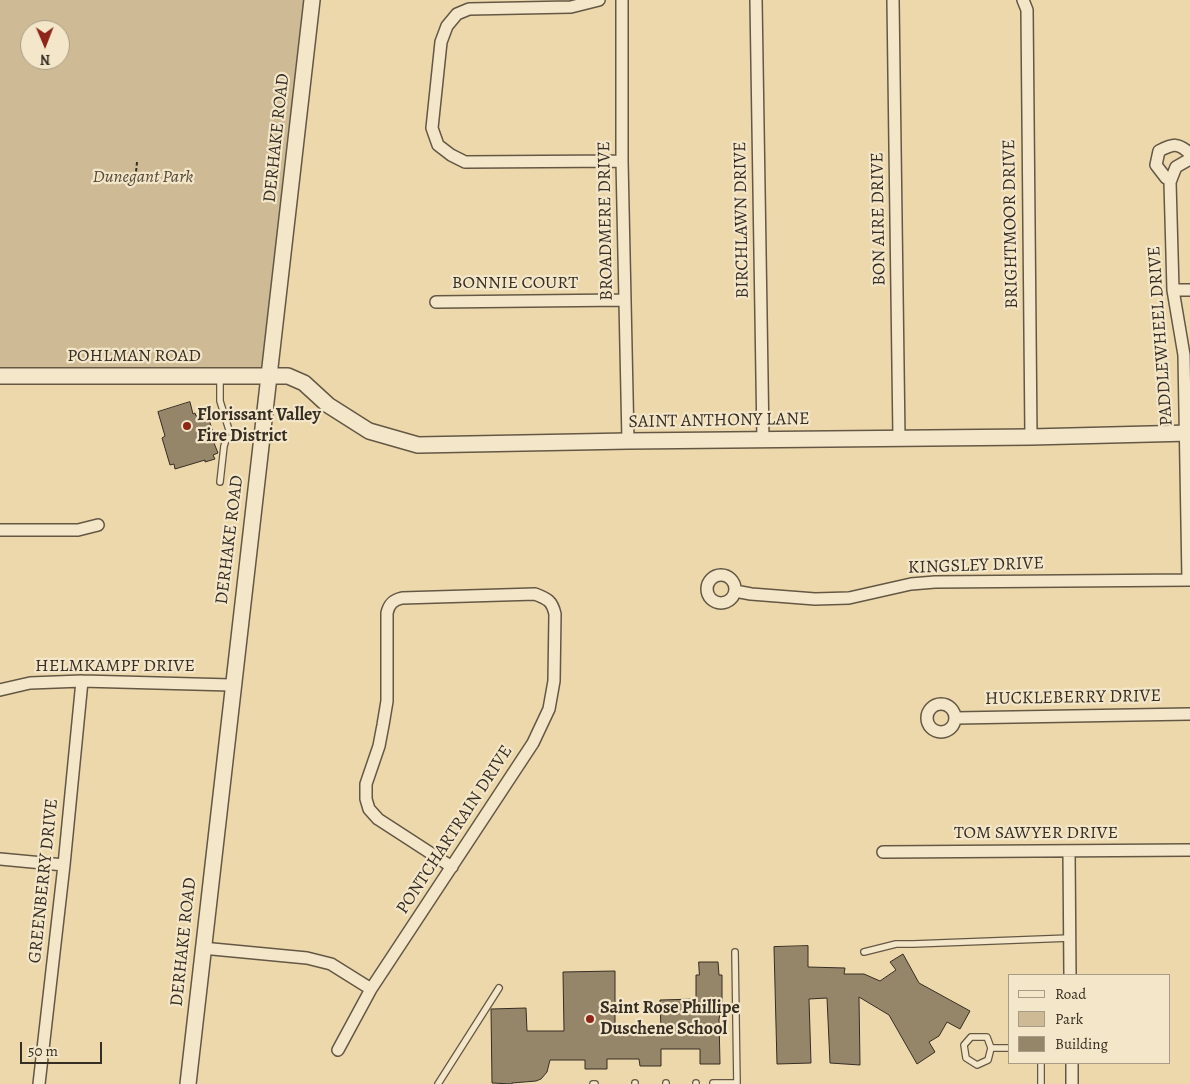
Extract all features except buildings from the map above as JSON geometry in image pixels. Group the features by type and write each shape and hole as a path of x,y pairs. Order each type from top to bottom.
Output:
{"street":[{"name":"DERHAKE ROAD","path":"188,1084 232,685 312,0"},
{"path":"599,0 571,7 469,9 457,14 447,26 441,42 432,128 438,145 451,155 465,162 622,160"},
{"name":"BROADMERE DRIVE","path":"622,0 622,160 628,441"},
{"name":"BIRCHLAWN DRIVE","path":"756,0 763,440"},
{"name":"BON AIRE DRIVE","path":"894,0 899,438"},
{"name":"BRIGHTMOOR DRIVE","path":"1025,5 1031,437"},
{"path":"1171,180 1166,178 1156,166 1159,151 1171,145 1183,147 1190,154"},
{"name":"PADDLEWHEEL DRIVE","path":"1189,580 1188,433 1184,355 1173,290 1170,182 1176,168 1190,159"},
{"path":"1173,290 1190,290"},
{"name":"BONNIE COURT","path":"436,302 624,300"},
{"name":"POHLMAN ROAD","path":"0,376 269,375"},
{"name":"SAINT ANTHONY LANE","path":"269,375 288,376 304,383 328,405 369,431 418,445 1031,437 1188,433"},
{"path":"0,530 78,530 98,525"},
{"name":"KINGSLEY DRIVE","path":"735,591 751,594 815,598 849,598 911,584 935,582 1189,580"},
{"name":"PONTCHARTRAIN DRIVE","path":"338,1050 371,988 452,867 533,743 550,709 554,681 555,614 552,604 545,598 535,594 402,598 395,600 389,606 386,614 387,701 378,746 366,784 366,799 369,809 378,819 452,867"},
{"name":"HELMKAMPF DRIVE","path":"0,690 30,683 82,681 232,685"},
{"name":"GREENBERRY DRIVE","path":"39,1084 64,865 82,681"},
{"name":"HUCKLEBERRY DRIVE","path":"956,718 1190,714"},
{"name":"TOM SAWYER DRIVE","path":"883,852 1190,850"},
{"path":"1069,852 1070,974"},
{"path":"0,859 64,865"},
{"path":"202,948 307,958 331,964 371,988"},
{"path":"1072,1064 1072,1084"}],"lane":[{"path":"220,375 220,401 229,430 234,436"},
{"path":"220,482 226,440 234,436 261,440"},
{"path":"864,952 896,944 1070,938"},
{"path":"713,1082 738,1083 735,952"},
{"path":"438,1084 499,988"},
{"path":"971,1037 987,1037 992,1048 988,1060 977,1065 966,1058 964,1046 971,1037"},
{"path":"992,1048 1008,1048"},
{"path":"1041,1064 1041,1084"}],"path":[{"path":"136,172 137,162"}],"green space":[{"name":"Dunegant Park","path":"0,0 305,0 263,366 259,369 0,370"}],"place":[{"name":"Florissant Valley Fire District","path":"187,426"},
{"name":"Saint Rose Phillipe Duschene School","path":"590,1019"}]}
